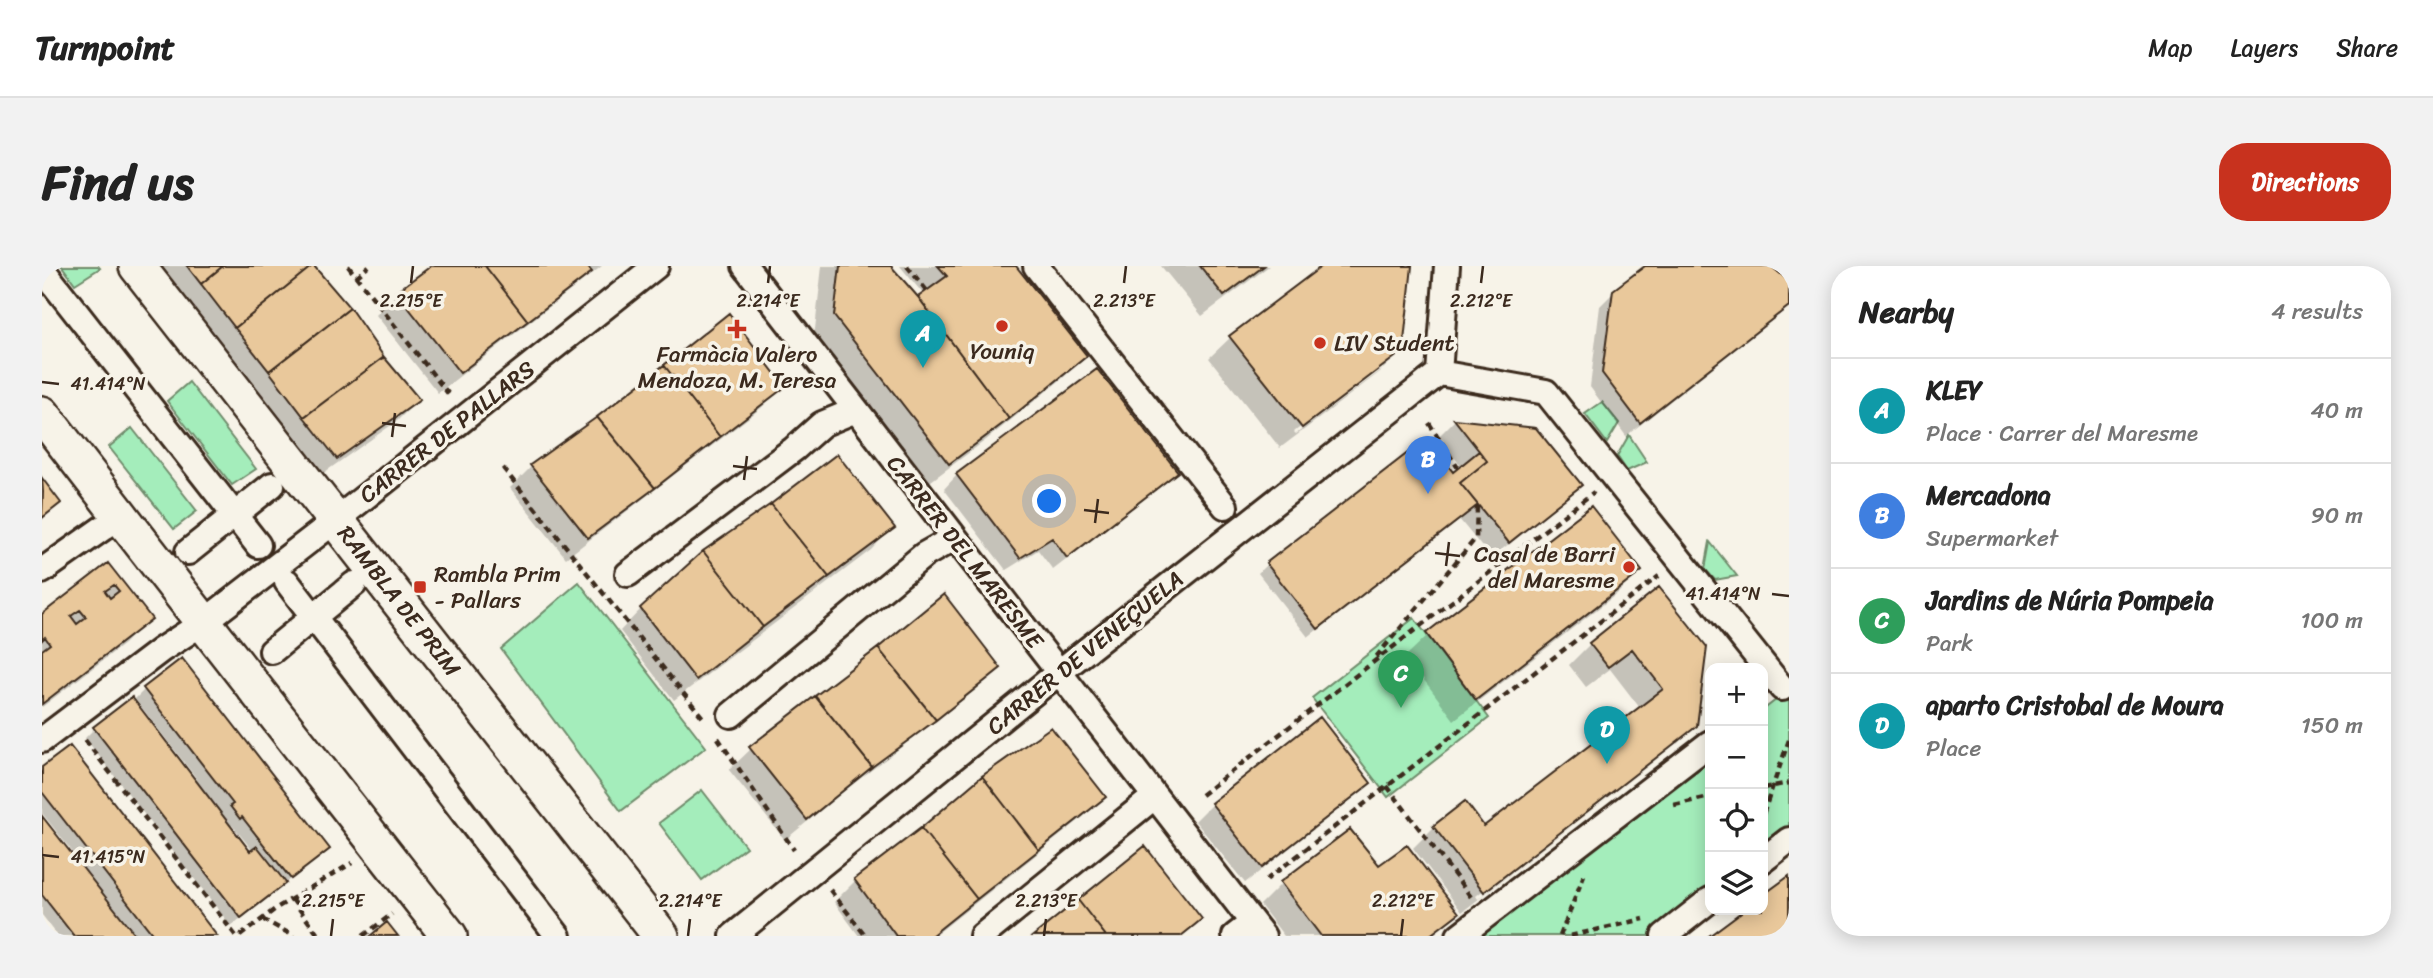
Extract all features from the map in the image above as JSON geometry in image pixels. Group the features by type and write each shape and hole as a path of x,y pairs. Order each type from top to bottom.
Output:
{"main road":[{"name":"RAMBLA DE PRIM","path":"137,266 661,936"},
{"path":"42,414 150,557 204,622 449,936"}],"street":[{"name":"CARRER DE PALLARS","path":"42,740 204,622 656,266"},
{"name":"CARRER DEL MARESME","path":"745,266 1154,797 1250,932"},
{"path":"1036,266 1225,506"},
{"path":"1447,266 1439,373 1546,393 1615,477 1778,690"},
{"path":"42,269 258,545"},
{"name":"CARRER DE VENEÇUELA","path":"733,936 1058,673 1439,373"},
{"path":"628,574 794,449 822,424 856,410"},
{"path":"188,552 272,485"},
{"path":"42,572 120,516"},
{"path":"731,715 925,555 954,538"},
{"path":"287,582 558,936"},
{"path":"272,651 354,584"},
{"path":"1459,936 1705,747"},
{"path":"982,936 1154,797"},
{"path":"1768,856 1789,840"},
{"path":"1656,927 1705,902"}],"path":[{"path":"348,266 450,397"},
{"path":"356,277 369,266"},
{"path":"907,266 927,291"},
{"path":"1429,423 1458,468"},
{"path":"503,468 711,728 794,850"},
{"path":"1201,795 1615,477"},
{"path":"1369,665 1476,538 1477,505"},
{"path":"1266,880 1660,575"},
{"path":"69,720 238,936 292,899 359,859"},
{"path":"1768,801 1789,740"},
{"path":"1768,787 1789,783"},
{"path":"1387,786 1485,916"},
{"path":"1666,808 1705,798"},
{"path":"1560,936 1586,871"},
{"path":"829,889 866,936"},
{"path":"292,899 319,936"},
{"path":"363,936 396,911"},
{"path":"262,919 294,936"},
{"path":"1570,936 1656,927"}],"green space":[{"path":"62,266 98,266 100,268 75,284"},
{"path":"189,382 256,469 232,485 167,401"},
{"path":"1602,402 1619,423 1607,443 1585,414"},
{"path":"132,428 197,511 174,529 109,447"},
{"path":"1629,435 1647,462 1627,471 1617,456"},
{"path":"1710,542 1737,576 1715,580 1705,569"},
{"path":"579,582 706,747 621,811 501,649"},
{"path":"1414,618 1489,718 1388,797 1312,698"},
{"path":"1785,693 1789,698 1789,830 1768,846 1768,726 1768,706"},
{"path":"1705,755 1705,895 1651,936 1474,936"},
{"path":"702,790 746,847 702,880 659,823"}],"building":[{"path":"187,266 223,266 201,284"},
{"path":"223,266 312,266 235,328 201,284"},
{"path":"312,266 350,308 269,371 235,328"},
{"path":"431,266 485,266 528,321 460,373 396,292"},
{"path":"485,266 587,266 592,272 528,321"},
{"path":"840,266 891,266 918,297 1009,419 949,464 834,316"},
{"name":"Youniq","path":"938,266 1016,266 1087,356 1009,419 918,297 947,276"},
{"path":"1200,266 1264,266 1224,296"},
{"name":"LIV Student","path":"1322,266 1412,266 1403,351 1302,428 1229,336"},
{"path":"1645,266 1771,266 1789,281 1789,306 1640,423 1602,373 1613,290"},
{"path":"350,308 384,357 304,417 269,371"},
{"path":"729,313 785,387 720,437 664,365"},
{"path":"384,357 420,400 337,459 304,417"},
{"path":"664,365 720,437 655,488 597,417"},
{"path":"1097,369 1178,472 1067,558 1052,538 1020,558 956,474"},
{"path":"597,417 655,488 588,538 530,465"},
{"path":"1454,419 1536,428 1582,485 1509,543 1460,483 1487,461"},
{"path":"1427,438 1453,472 1479,451 1487,461 1460,483 1478,505 1318,629 1266,563"},
{"path":"837,454 895,528 829,577 771,504"},
{"path":"42,478 61,503 42,518 43,492"},
{"path":"771,504 829,577 763,627 703,551"},
{"path":"1591,506 1642,571 1476,700 1426,633"},
{"path":"703,551 763,627 696,680 640,608"},
{"path":"108,563 152,619 42,704 42,650 50,644 45,637 42,640 42,614","holes":["114,585 119,591 110,598 105,591","80,610 86,617 77,624 71,616"]},
{"path":"1659,587 1707,647 1697,726 1484,892 1433,826 1465,801 1484,826 1663,689 1632,649 1608,667 1589,643"},
{"path":"944,594 1001,668 936,720 878,648"},
{"path":"878,648 936,720 872,767 815,696"},
{"path":"182,658 330,849 291,879 242,817 240,819 230,806 233,804 143,688"},
{"path":"815,696 872,767 807,820 749,747"},
{"path":"132,697 250,851 257,846 286,883 241,918 93,727"},
{"path":"1320,717 1371,783 1262,868 1211,803"},
{"path":"1051,727 1106,797 1039,850 982,776"},
{"path":"70,746 217,936 154,936 42,792 42,767"},
{"path":"982,776 1039,850 977,899 921,828"},
{"path":"42,816 136,936 74,936 42,895"},
{"path":"921,828 977,899 931,936 896,936 854,879"},
{"path":"1350,829 1379,865 1407,845 1459,913 1429,936 1321,936 1280,882"},
{"path":"1145,846 1202,919 1181,936 1106,936 1078,900"},
{"path":"1789,876 1789,936 1709,936 1737,915 1768,915 1768,891"},
{"path":"1078,900 1106,936 1033,936"},
{"path":"387,922 398,936 370,936"}],"place":[{"name":"Youniq","path":"1002,326"},
{"name":"Farmàcia Valero Mendoza, M. Teresa","path":"737,329"},
{"name":"LIV Student","path":"1320,343"},
{"name":"KLEY","path":"923,368"},
{"name":"Mercadona","path":"1428,494"},
{"name":"Casal de Barri del Maresme","path":"1629,567"},
{"name":"Rambla Prim - Pallars","path":"420,587"},
{"name":"Jardins de Núria Pompeia","path":"1401,708"},
{"name":"aparto Cristobal de Moura","path":"1607,764"}]}
